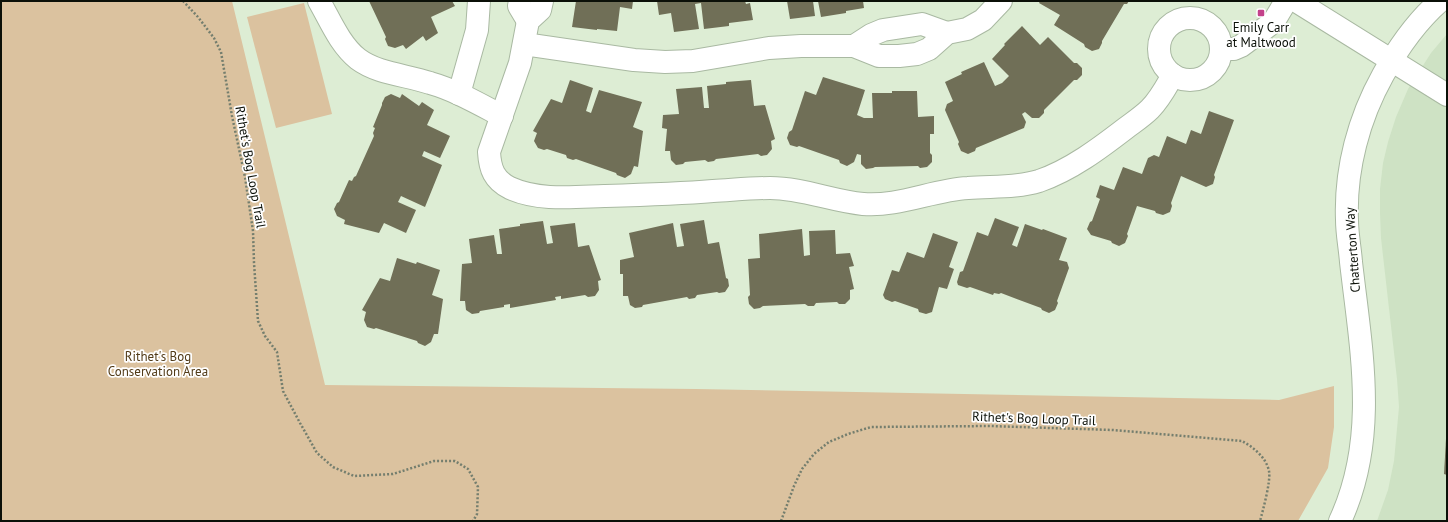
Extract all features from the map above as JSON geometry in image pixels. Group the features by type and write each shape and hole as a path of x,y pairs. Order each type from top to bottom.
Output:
{"street":[{"path":"319,1 348,49 359,59 377,68 431,83 459,94 502,116"},
{"path":"459,94 477,30 479,1"},
{"path":"520,1 519,6 528,21"},
{"path":"542,1 540,10 528,21 516,76 489,152 489,165 492,173 498,181 511,188 533,195 564,198 655,195 770,188 798,190 843,201 866,204 882,204 968,188 1005,187 1039,181 1066,169 1095,152 1149,110 1162,94 1174,75"},
{"path":"524,44 634,60 665,62 693,61 769,48 801,46 854,46 879,56 899,56 917,54 929,48 947,33 967,29 982,20 1001,1"},
{"path":"1221,49 1241,46 1274,22 1286,1"},
{"path":"1296,1 1447,94"},
{"name":"Chatterton Way","path":"1340,521 1348,505 1358,467 1364,429 1364,380 1347,219 1349,177 1357,135 1373,93 1391,60 1408,36 1440,1"},
{"path":"1192,18 1203,20 1213,27 1219,37 1221,49 1219,60 1213,69 1205,76 1194,79 1184,79 1174,75 1165,67 1160,56 1159,45 1162,34 1170,25 1180,19 1192,18"},
{"path":"854,46 871,35 883,30 922,24 947,33"}],"path":[{"name":"Rithet's Bog Loop Trail","path":"183,1 198,16 214,38 221,52 232,116 245,177 253,231 258,321 265,336 277,352 283,391 303,429 317,453 333,467 354,476 393,474 434,461 455,461 468,469 478,487 477,514 473,521"},
{"name":"Rithet's Bog Loop Trail","path":"781,521 802,469 814,454 829,442 848,434 871,427 896,426 990,426 1113,430 1242,441 1253,448 1263,458 1269,471 1260,521"}],"shaded area":[{"path":"1447,34 1447,521 1377,521 1388,490 1394,461 1399,407 1381,238 1380,189 1383,163 1396,117 1408,89 1431,53"}],"green space":[{"name":"Rithet's Bog Conservation Area","path":"1,1 232,1 325,385 696,389 1279,400 1334,386 1334,427 1328,468 1298,521 1,521"},
{"path":"304,3 332,114 276,128 247,17"}],"building":[{"path":"369,1 452,1 455,6 431,17 438,33 426,41 423,36 406,49 403,45 395,48 388,46 385,39 386,37"},
{"path":"576,1 633,1 632,9 620,7 617,31 572,27"},
{"path":"657,1 745,1 746,4 750,3 753,20 729,23 729,26 704,29 701,3 695,4 699,29 674,32 671,13 659,15"},
{"path":"787,1 813,1 815,16 790,19"},
{"path":"818,1 863,1 864,8 846,11 846,13 821,17"},
{"path":"1040,1 1129,1 1127,4 1124,4 1102,41 1099,49 1092,51 1085,47 1084,44 1054,25 1060,15 1039,3"},
{"path":"1022,26 1040,45 1048,37 1074,63 1077,63 1082,68 1082,75 1077,80 1074,80 1044,110 1044,113 1039,118 1032,118 1025,112 1022,114 1026,122 1024,128 976,148 975,151 968,154 961,151 958,144 959,142 945,110 947,104 953,101 945,82 962,74 961,72 984,62 995,86 1002,83 1009,76 992,59 1005,45 1004,44"},
{"path":"823,77 865,90 857,115 864,118 873,118 872,93 917,91 918,117 934,116 934,134 930,134 930,153 932,155 932,162 927,167 920,168 918,166 875,167 866,169 861,164 861,155 857,154 854,162 847,166 840,163 839,160 799,146 797,147 790,145 787,138 789,132 792,130 805,91 816,95"},
{"path":"570,80 593,88 586,111 591,113 599,90 642,102 633,127 643,131 638,167 634,166 631,174 625,178 617,175 616,173 576,159 573,160 567,158 566,155 547,149 544,150 538,148 534,141 537,133 533,131 551,99 562,103"},
{"path":"751,80 754,106 765,105 775,139 771,141 772,149 767,155 761,156 758,154 716,159 708,162 705,160 685,162 683,164 676,165 671,160 670,151 665,151 667,129 662,128 663,115 679,114 676,89 702,87 704,108 709,108 707,86 726,84 726,82"},
{"path":"391,94 400,98 402,94 419,106 422,102 434,110 427,125 450,136 440,158 424,151 422,156 442,165 425,207 401,196 398,202 416,210 406,233 384,223 379,233 344,224 345,220 337,216 334,209 339,202 349,180 352,181 356,176 374,136 373,133 375,128 373,127 382,103 385,97"},
{"path":"1209,111 1234,120 1214,175 1215,177 1213,184 1206,187 1181,176 1171,203 1172,206 1170,212 1163,215 1137,206 1125,243 1119,246 1111,241 1091,235 1087,229 1092,221 1100,199 1096,197 1100,185 1114,190 1123,167 1142,174 1148,158 1154,155 1159,157 1167,136 1186,144 1191,130 1201,134"},
{"path":"995,218 1019,227 1012,245 1017,247 1025,224 1067,238 1059,260 1067,262 1069,268 1055,310 1049,313 1041,308 1001,293 994,293 993,295 970,287 967,288 958,285 957,282 960,272 963,271 977,232 988,236"},
{"path":"704,220 708,244 719,242 729,286 725,292 697,295 695,298 689,299 687,297 643,305 642,307 635,308 630,305 628,296 623,296 623,274 620,274 620,260 634,257 629,233 673,223 677,247 684,246 680,224"},
{"path":"543,221 547,244 553,243 550,226 575,223 578,247 589,245 601,280 598,281 599,290 595,296 588,297 585,295 561,299 561,296 555,297 556,300 510,308 510,304 504,305 504,307 480,311 479,313 472,314 466,310 465,301 460,301 462,264 472,263 469,239 494,235 497,254 502,254 499,229"},
{"path":"802,229 804,256 810,255 809,231 835,230 836,254 850,253 854,266 849,267 854,289 850,290 850,299 845,304 839,304 837,302 816,303 814,306 808,306 805,304 763,306 754,309 749,304 748,297 750,295 748,259 760,258 759,234"},
{"path":"933,233 958,242 949,267 954,269 947,289 939,287 932,312 926,314 919,312 918,309 885,299 883,295 892,270 899,272 907,252 924,258"},
{"path":"397,258 416,264 417,262 440,270 432,295 443,299 438,334 434,334 431,342 425,346 417,341 376,328 374,329 367,327 364,320 366,312 362,310 380,278 390,281"},
{"path":"1447,439 1447,475 1444,474"}],"place":[{"name":"Emily Carr at Maltwood","path":"1261,13"}]}
